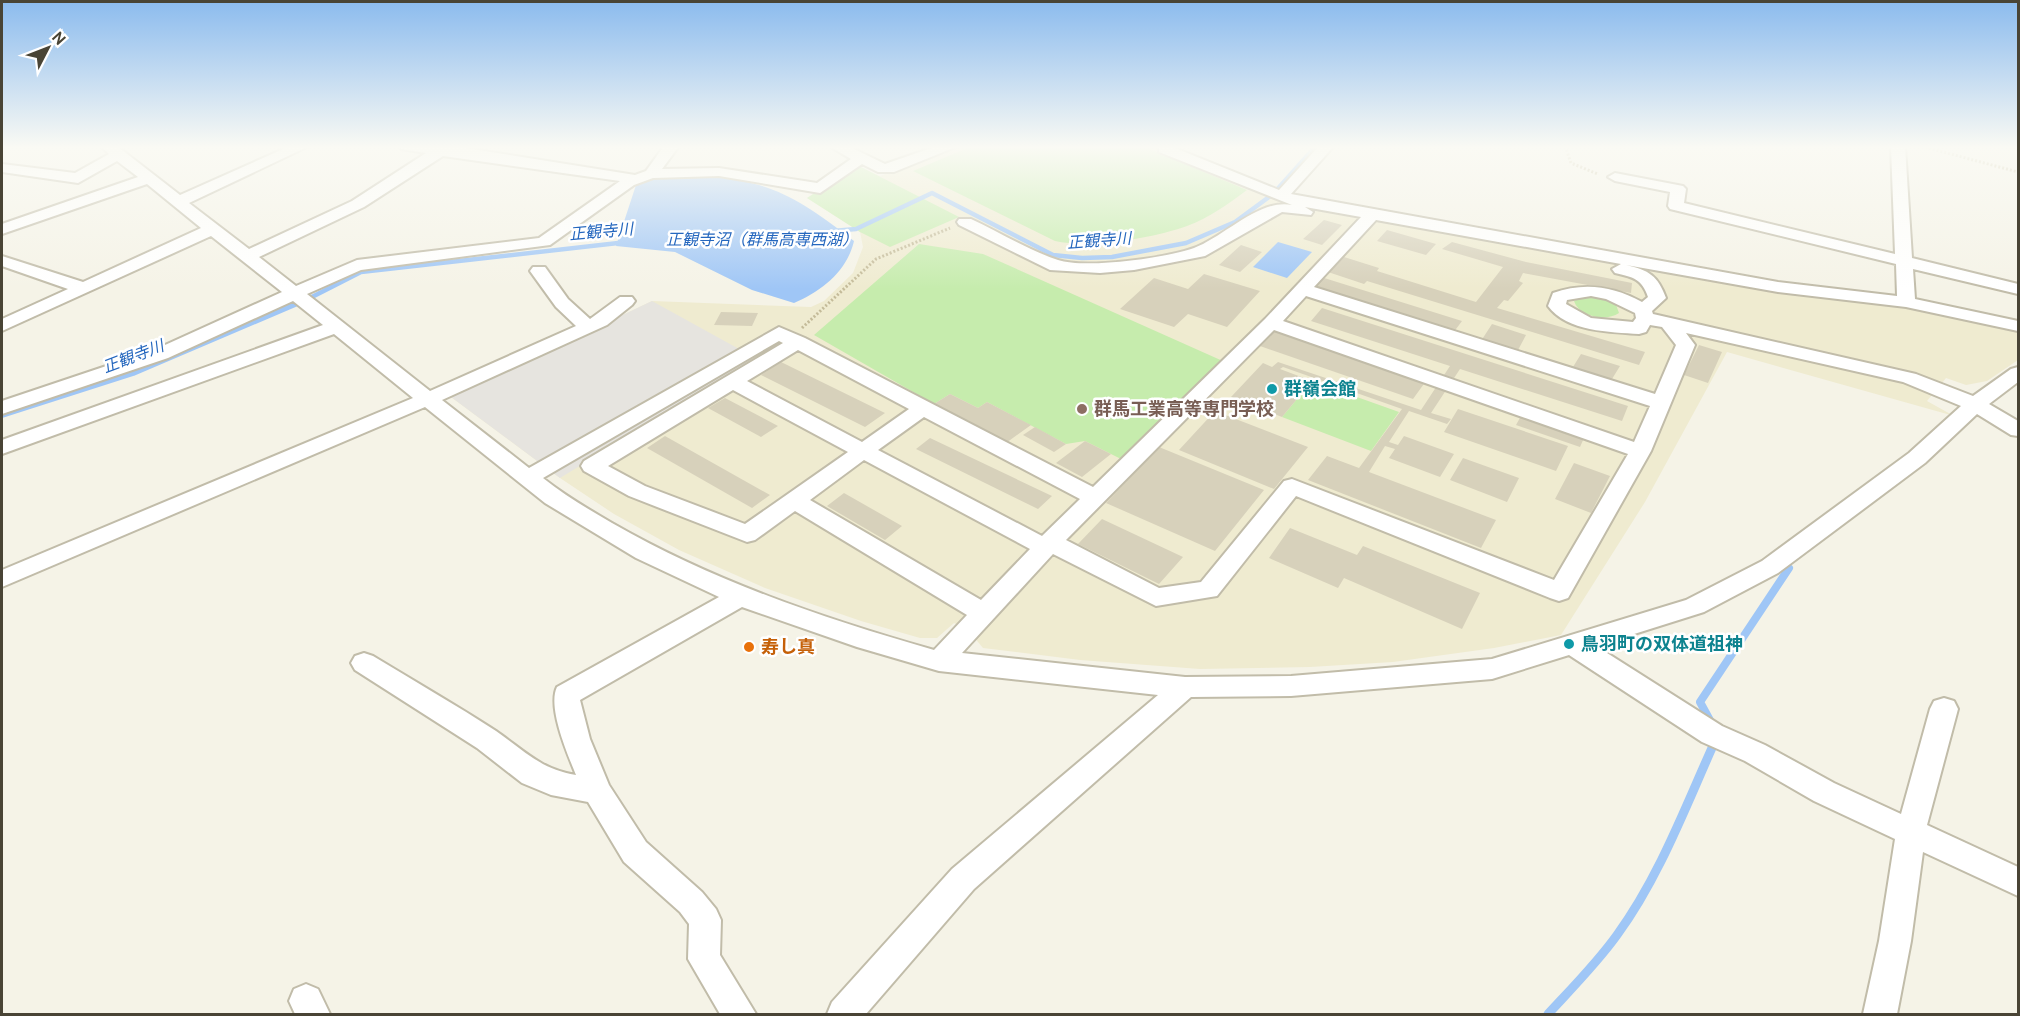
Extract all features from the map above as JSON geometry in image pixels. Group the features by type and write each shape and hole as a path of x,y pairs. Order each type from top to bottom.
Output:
{"street":[{"path":"2,229 106,193"},
{"path":"168,193 553,498 644,552 740,597 866,640 939,661 1185,687 1291,686 1491,669 1695,606 1770,567 1917,458 1975,404 2017,377"},
{"path":"178,201 195,193"},
{"path":"247,256 358,204 375,193"},
{"path":"2,408 161,354 295,292 364,264 544,242 618,193"},
{"path":"1275,193 1369,219 1645,274 1652,281 1657,298 1644,314 1670,324 1909,378 1975,404 2019,430"},
{"path":"1678,193 1677,206 2019,289"},
{"path":"1900,193 1906,302"},
{"path":"965,222 1038,259 1075,269 1134,265 1199,252 1280,207 1369,219 1778,287 1906,302 2019,326"},
{"path":"939,661 1047,545 1271,323 1369,219"},
{"path":"2,326 212,229"},
{"path":"2,261 83,288"},
{"path":"539,271 562,303 588,327"},
{"path":"1303,289 1662,403"},
{"path":"2,579 508,365 601,321 626,301"},
{"path":"1271,323 1640,451"},
{"path":"733,382 864,453 1156,597 1208,590 1292,486 1559,592 1640,451 1662,403 1686,345 1670,324"},
{"path":"2,447 336,327"},
{"path":"527,478 779,333 1095,497"},
{"path":"794,340 733,382 592,466 637,490 747,534 864,453 922,409"},
{"path":"795,501 984,613"},
{"path":"739,1014 704,959 705,920 691,902 635,852 597,791 576,739 566,695 740,597"},
{"path":"1574,645 1712,734 1755,753 1824,792 1911,830 2019,882"},
{"path":"364,663 487,740 532,774 550,783 597,791"},
{"path":"844,1014 963,879 1185,687"},
{"path":"1880,1014 1895,941 1911,830 1944,709"}],"path":[{"path":"794,340 876,259 965,222"}],"shaded area":[{"name":"群馬工業高等専門学校","path":"814,193 1268,193 1906,304 2018,329 2018,360 1987,381 1966,385 1946,378 1927,401 1954,416 1727,352 1645,502 1561,635 1494,648 1393,662 1310,667 1200,669 1080,660 983,648 968,630 954,623 937,638 920,638 861,621 765,588 679,550 614,514 560,478 451,397 652,301 811,307 824,301 853,273 863,247 860,232 807,198"},
{"path":"652,301 739,349 769,333 785,341 560,478 451,397"}],"green space":[{"path":"814,193 913,193 959,217 890,247 860,232 807,198"},
{"path":"958,193 1242,193 1203,219 1173,230 1140,238 1103,243 1055,241"},
{"path":"919,244 983,254 1225,362 1125,461 1085,441 1066,444 987,402 978,408 950,394 934,404 814,335"},
{"path":"1586,295 1602,297 1615,302 1619,313 1614,316 1600,317 1581,311 1574,301"},
{"path":"1312,381 1399,412 1371,451 1282,417"}],"water":[{"name":"正観寺沼（群馬高専西湖）","path":"633,193 781,193 807,207 854,241 846,262 832,279 794,303 752,290 675,252 616,246"},
{"path":"1278,242 1312,252 1287,278 1253,267"}],"building":[{"path":"1324,220 1342,225 1322,245 1303,239"},
{"path":"1387,230 1436,244 1426,255 1377,241"},
{"path":"1452,242 1526,262 1632,283 1631,293 1523,273 1519,281 1523,283 1508,301 1504,300 1497,308 1645,352 1639,365 1367,281 1364,284 1328,272 1344,257 1379,268 1377,271 1476,302 1503,267 1442,249"},
{"path":"1241,245 1262,252 1240,272 1219,265"},
{"path":"1204,274 1260,291 1227,327 1188,314 1174,327 1120,309 1154,278 1188,289"},
{"path":"1321,277 1462,321 1453,333 1311,288"},
{"path":"1322,308 1628,406 1622,421 1460,369 1431,413 1451,419 1447,424 1409,411 1389,442 1398,445 1404,436 1454,454 1440,477 1389,458 1395,449 1385,446 1369,472 1496,520 1481,548 1308,480 1327,456 1359,468 1402,409 1283,367 1280,369 1312,381 1282,417 1231,397 1263,363 1272,367 1278,362 1421,410 1450,366 1311,321"},
{"path":"721,312 758,313 752,326 714,325"},
{"path":"1492,324 1526,335 1517,352 1481,341"},
{"path":"1274,330 1426,381 1413,399 1260,346"},
{"path":"1699,345 1722,352 1708,383 1684,375"},
{"path":"1581,354 1620,366 1612,379 1573,367"},
{"path":"781,362 885,413 865,427 761,375"},
{"path":"950,394 978,408 987,402 1031,425 1006,443 934,404"},
{"path":"725,398 778,426 761,437 708,408"},
{"path":"1458,409 1568,446 1556,471 1444,432"},
{"path":"1215,411 1308,447 1274,489 1179,450"},
{"path":"1521,416 1584,438 1580,447 1516,425"},
{"path":"1035,427 1066,444 1054,452 1023,435"},
{"path":"665,436 770,495 752,508 647,448"},
{"path":"930,438 1052,496 1038,509 916,449"},
{"path":"1085,441 1111,454 1082,477 1056,463"},
{"path":"1159,447 1264,490 1215,551 1106,503"},
{"path":"1463,458 1519,478 1507,502 1450,480"},
{"path":"1574,463 1610,476 1591,513 1555,499"},
{"path":"844,493 902,526 885,540 827,506"},
{"path":"1102,519 1183,557 1159,584 1078,544"},
{"path":"1290,528 1357,555 1363,546 1480,593 1462,629 1344,578 1338,588 1269,558"}],"waterway":[{"name":"正観寺川","path":"833,231 856,229 931,193"},
{"name":"正観寺川","path":"933,193 1053,255 1082,258 1112,257 1186,243 1235,222 1274,193"},
{"name":"正観寺川","path":"306,300 361,272 627,242"},
{"name":"正観寺川","path":"2,415 133,373 309,298"},
{"path":"1712,724 1700,702 1789,568"},
{"path":"1548,1014 1601,956 1632,912 1671,840 1716,739"}],"place":[{"name":"群嶺会館","path":"1272,389"},
{"name":"群馬工業高等専門学校","path":"1082,409"},
{"name":"鳥羽町の双体道祖神","path":"1569,644"},
{"name":"寿し真","path":"749,647"}]}
